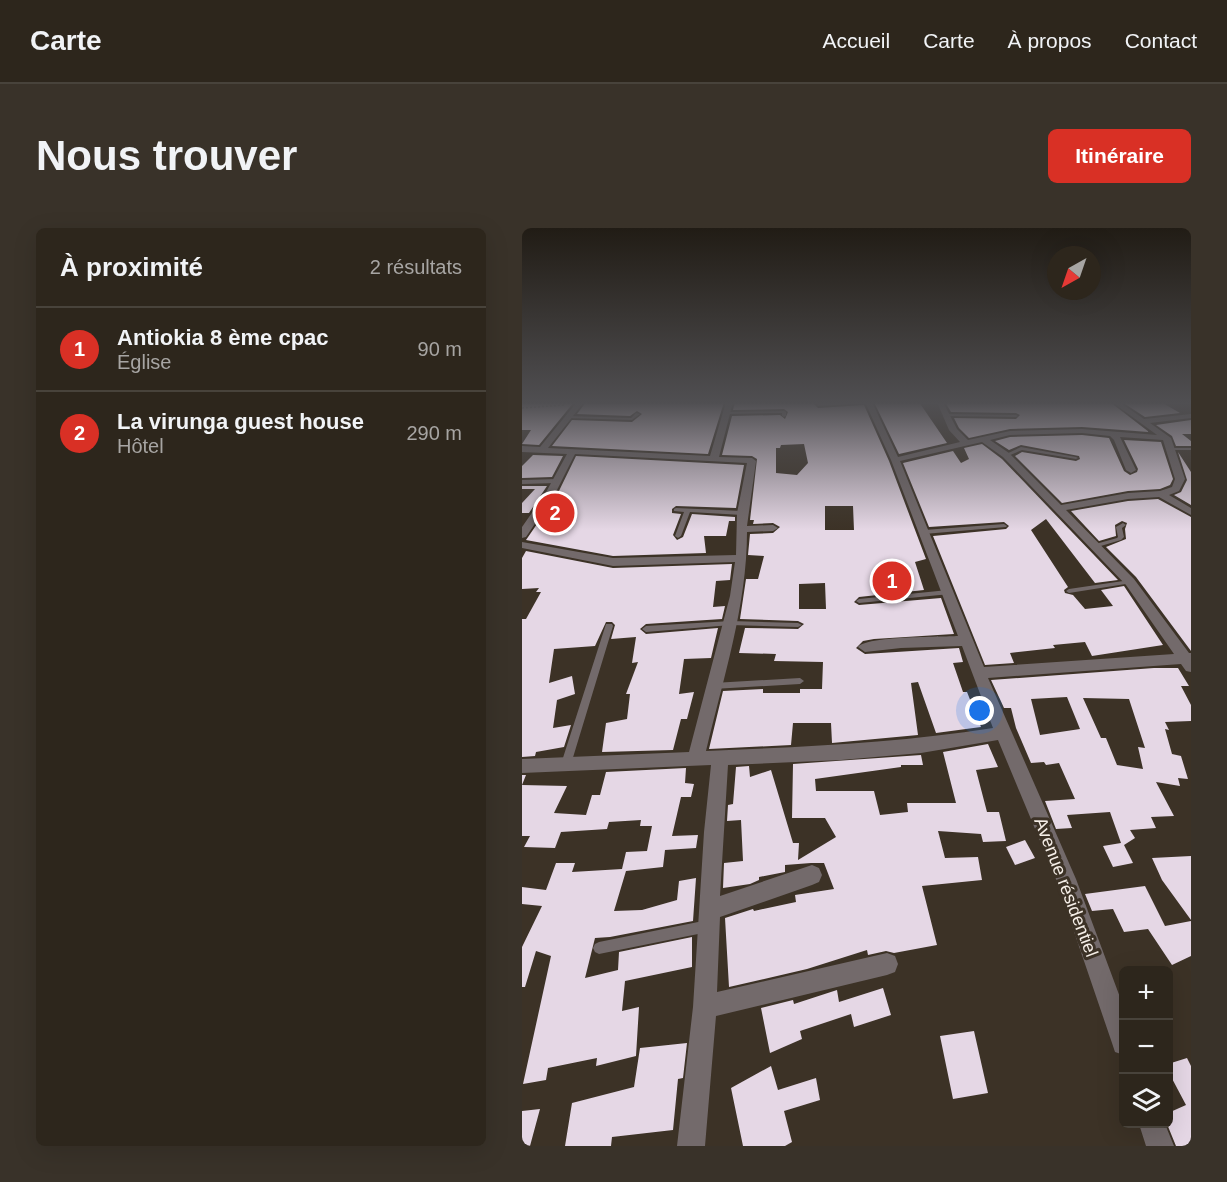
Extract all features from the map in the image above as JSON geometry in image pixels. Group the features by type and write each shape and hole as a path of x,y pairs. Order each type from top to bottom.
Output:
{"street":[{"path":"543,449 546,445"},
{"path":"714,459 718,445"},
{"name":"Avenue résidentiel","path":"888,445 948,592 978,673 1066,879 1119,1029"},
{"path":"895,460 963,445"},
{"path":"991,445 1006,455 1130,582 1189,661"},
{"path":"1121,445 1131,470"},
{"path":"1169,445 1180,479 1176,489"},
{"path":"522,449 752,461 742,513 742,558 731,624 696,757"},
{"path":"522,535 557,481 573,450"},
{"path":"1057,509 1128,496 1161,494 1176,489 1191,492"},
{"path":"1161,494 1191,512"},
{"path":"742,529 773,528"},
{"path":"522,545 613,562 742,558"},
{"path":"865,647 901,643 966,641"},
{"path":"978,673 1189,661"},
{"path":"522,766 696,757 841,753 910,747 1003,733"},
{"path":"691,1146 705,1006 713,832 720,758"},
{"path":"709,918 812,875"},
{"path":"705,1006 887,964"},
{"path":"1153,1128 1160,1146"}],"lane":[{"path":"1006,455 1021,448 1076,458"},
{"path":"1171,449 1191,449"},
{"path":"522,482 557,481"},
{"path":"676,510 742,513"},
{"path":"678,536 688,510"},
{"path":"1094,546 1119,539 1121,537 1119,527 1123,525"},
{"path":"924,532 1004,526"},
{"path":"1069,591 1130,582"},
{"path":"860,602 948,592"},
{"path":"646,629 731,624 798,625"},
{"path":"566,764 609,626"},
{"path":"713,686 800,681"},
{"path":"599,948 709,918"}],"building":[{"path":"553,445 711,445 708,454"},
{"path":"725,445 785,445 776,448 776,473 797,475 808,463 804,445 882,445 926,559 915,562 924,590 859,597 854,602 859,605 941,598 954,634 874,639 863,641 856,648 865,654 959,648 963,662 953,663 963,692 967,692 981,727 936,733 918,682 911,683 918,735 832,743 831,723 793,723 791,745 709,749 723,691 763,689 763,693 800,693 800,689 822,689 823,662 774,661 776,654 739,653 745,628 798,629 804,624 798,621 740,619 746,579 758,579 764,556 748,555 750,534 773,533 780,527 773,523 753,524 754,520 750,520 757,459 752,456 722,455","holes":["825,506 853,506 854,530 825,530","825,583 826,609 799,609 799,584"]},
{"path":"895,445 939,445 899,454"},
{"path":"983,445 1002,459 1118,580 1095,583 1046,519 1031,530 1068,587 1064,590 1065,593 1073,595 1085,609 1113,606 1101,590 1124,586 1163,645 1092,656 1085,642 1053,645 1055,648 1010,653 1014,663 985,665 933,536 1006,529 1009,526 1004,522 929,527 903,463 953,451 961,463 969,459 964,448"},
{"path":"1001,445 1112,445 1124,471 1130,475 1138,469 1126,445 1162,445 1173,479 1170,485 1160,489 1128,491 1062,503 1015,456 1022,452 1076,461 1080,459 1079,456 1021,445 1009,450"},
{"path":"1178,452 1191,472 1191,505 1174,495 1181,492 1187,480"},
{"path":"533,455 563,456 552,477 522,478 522,466"},
{"path":"576,456 744,465 736,508 676,506 672,509 672,513 681,514 673,535 677,540 683,537 692,514 735,517 735,521 729,521 726,536 704,536 706,553 613,556 526,540 557,495"},
{"path":"522,486 547,486 529,513 522,513 522,503 535,489 522,489"},
{"path":"1158,499 1191,517 1191,651 1136,577 1106,547 1126,539 1127,523 1122,521 1115,525 1116,536 1099,541 1071,511 1128,501"},
{"path":"526,551 613,568 732,564 730,580 716,581 713,607 725,606 722,619 646,624 640,629 646,634 718,628 711,658 684,659 679,694 694,692 687,719 681,719 673,750 602,752 606,723 627,719 630,694 626,694 638,662 632,663 636,637 611,639 615,625 612,622 606,622 595,646 554,649 549,683 572,676 575,694 557,700 553,728 571,725 564,747 536,752 535,756 522,757 522,619 526,619 541,592 536,592 539,588 522,589 522,558"},
{"path":"1178,668 1189,686 1181,686 1191,705 1191,721 1165,722 1169,730 1165,729 1172,754 1181,756 1188,779 1178,778 1180,786 1156,782 1174,816 1151,817 1156,828 1130,830 1135,838 1124,845 1133,863 1113,867 1103,846 1121,843 1110,812 1067,815 1072,828 1056,829 1045,801 1075,799 1059,763 1046,765 1044,762 1031,763 1016,728 1011,708 1004,708 991,680","holes":["1067,697 1080,729 1040,735 1031,699","1083,698 1129,699 1145,748 1138,747 1143,769 1117,765 1106,738 1101,738"]},
{"path":"988,744 998,767 976,770 987,812 999,812 1006,841 983,842 981,834 938,831 945,858 978,857 982,880 922,886 937,945 868,955 867,950 807,969 729,987 725,918 753,909 754,911 796,902 795,895 834,889 824,863 785,865 785,872 759,877 759,880 750,884 723,888 724,863 743,861 741,820 727,821 728,805 733,804 736,767 749,766 750,777 771,770 793,843 799,843 798,860 836,837 825,818 792,818 793,764 921,755 923,765 901,765 901,767 815,779 816,791 874,791 880,815 908,812 907,803 956,803 943,752"},
{"path":"686,768 685,783 694,784 691,797 681,797 672,836 698,835 696,848 665,850 663,867 626,871 614,911 642,910 677,900 679,881 696,878 693,921 595,938 585,978 618,970 619,952 692,937 692,967 625,981 622,1011 639,1007 636,1056 596,1066 597,1058 548,1068 546,1080 523,1084 551,956 536,951 525,987 522,987 522,947 542,906 522,904 522,887 546,890 556,863 575,863 572,872 622,869 626,852 647,851 652,826 640,826 641,820 609,822 607,829 561,832 555,848 524,847 530,836 522,836 522,785 567,786 554,813 586,815 592,795 600,795 606,772"},
{"path":"1025,840 1035,858 1015,865 1006,847"},
{"path":"1191,856 1191,920 1162,880 1152,858"},
{"path":"1145,886 1165,926 1191,921 1191,956 1172,965 1148,929 1124,932 1113,909 1092,911 1085,894"},
{"path":"883,988 891,1015 854,1027 851,1014 800,1031 802,1039 770,1053 761,1008 793,1000 794,1004 837,990 839,1002"},
{"path":"974,1031 988,1093 953,1099 940,1036"},
{"path":"687,1043 683,1078 678,1079 673,1130 612,1137 611,1146 565,1146 572,1103 634,1087 640,1048"},
{"path":"1187,1058 1191,1066 1191,1146 1176,1146 1169,1128 1173,1128 1173,1111 1186,1105 1173,1080 1173,1062"},
{"path":"771,1066 778,1090 816,1078 820,1100 784,1111 792,1142 785,1146 743,1146 731,1088"},
{"path":"540,1109 530,1146 522,1146 522,1111"}],"place":[{"name":"La virunga guest house","path":"555,513"},
{"name":"Antiokia 8 ème cpac","path":"892,581"}]}
